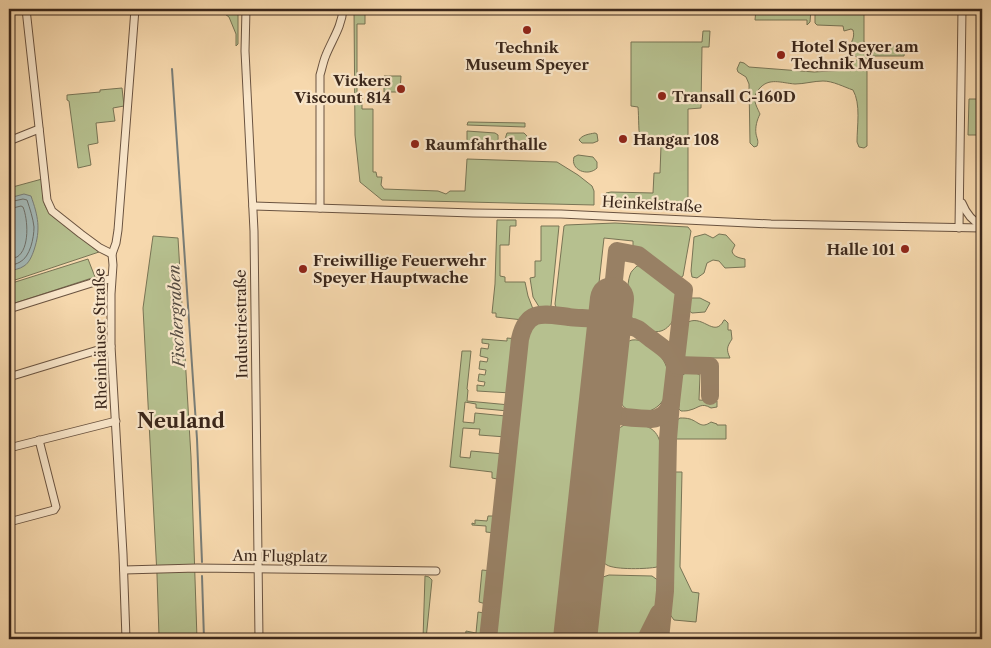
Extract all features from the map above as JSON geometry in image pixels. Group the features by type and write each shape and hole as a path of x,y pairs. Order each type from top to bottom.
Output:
{"street":[{"path":"26,9 47,200 52,211 100,248 112,254"},
{"name":"Rheinhäuser Straße","path":"126,639 124,570 111,346 111,278 112,254 118,230 135,9"},
{"name":"Industriestraße","path":"246,9 246,52 253,206 259,639"},
{"path":"320,208 320,76 326,55 339,29 343,9"},
{"path":"959,228 962,9"},
{"path":"9,140 39,129"},
{"path":"960,198 969,216 982,227"},
{"name":"Heinkelstraße","path":"253,206 561,214 771,224 982,227"},
{"path":"9,309 98,280 111,278"},
{"path":"9,376 111,346"},
{"path":"9,448 116,421"},
{"path":"9,522 54,510 56,507 39,440"},
{"name":"Am Flugplatz","path":"124,570 197,568 436,571"}],"green space":[{"path":"218,9 238,9 238,44 236,46 236,34 229,17"},
{"path":"354,9 365,9 365,24 357,24 357,98 362,98 362,109 373,109 373,172 376,172 377,177 382,177 381,185 384,189 438,191 446,194 450,191 465,191 467,159 557,162 592,186 594,205 382,200 360,182 355,135"},
{"path":"756,9 811,9 810,22 807,25 807,20 755,20"},
{"path":"815,9 864,9 864,42 872,46 903,46 905,50 904,56 867,56 867,146 864,148 859,147 857,142 858,108 853,90 835,83 823,81 795,84 771,82 763,85 755,95 756,105 760,114 756,129 758,144 754,147 750,143 749,84 746,77 738,72 737,69 740,62 749,67 814,72 846,70 857,59 856,56 852,56 849,53 848,47 853,39 853,30 844,31 843,26 817,25 815,23"},
{"path":"703,31 710,31 709,47 702,47 701,108 688,109 688,208 606,205 606,193 653,193 654,173 660,173 661,146 641,142 638,107 631,106 631,42 702,42"},
{"path":"384,76 401,76 400,92 384,92"},
{"path":"122,88 124,106 113,108 115,121 96,123 98,143 88,145 91,165 78,168 67,95"},
{"path":"969,99 982,99 982,135 968,135"},
{"path":"468,122 525,123 525,127 467,125"},
{"path":"467,131 495,133 498,135 498,140 493,144 467,142"},
{"path":"507,133 524,133 527,136 527,141 523,144 507,143 505,139"},
{"path":"588,134 597,134 598,141 582,143 579,140"},
{"path":"578,155 593,157 597,162 597,168 589,172 577,169 573,162 574,157"},
{"path":"42,179 44,203 51,215 99,252 9,282 9,188"},
{"path":"497,220 516,220 516,226 510,226 509,245 500,245 500,276 505,277 505,282 525,282 533,313 523,320 496,317 496,313 492,313"},
{"path":"615,223 688,227 691,231 683,276 680,278 672,276 633,247 633,241 604,238 596,310 583,315 558,311 555,304 564,226"},
{"path":"541,226 559,226 551,306 545,310 541,310 533,297 530,278 535,277 535,261 541,261"},
{"path":"705,234 713,238 719,234 726,235 735,245 732,251 734,255 745,259 745,267 725,268 719,261 713,260 707,263 704,273 697,278 692,277 694,237"},
{"path":"153,236 178,238 191,457 197,639 130,639 159,636 143,308"},
{"path":"88,259 95,277 9,305 9,284"},
{"path":"637,266 649,268 658,274 676,295 675,316 666,329 658,332 649,330 635,321 629,313 627,300 628,283 631,272"},
{"path":"691,298 700,298 710,303 705,312 692,313 687,309 688,301"},
{"path":"546,319 588,323 594,329 561,639 492,639 525,335 532,323"},
{"path":"724,320 728,323 728,330 731,330 732,339 728,348 730,358 687,360 682,351 685,324 697,321 716,327"},
{"path":"507,338 517,339 511,393 477,391 477,385 484,386 485,382 478,381 479,374 485,375 486,370 479,369 480,361 487,362 488,358 480,356 481,348 488,349 489,344 482,343 482,339 507,341"},
{"path":"632,340 648,344 664,361 668,371 668,383 663,400 652,410 640,413 629,411 617,398 622,350 626,343"},
{"path":"462,351 471,351 467,401 510,405 508,411 476,408 476,404 465,402 463,422 474,423 475,413 506,416 508,418 506,437 479,435 480,429 463,428 460,457 470,458 471,451 504,454 502,480 492,478 492,472 450,467"},
{"path":"689,372 700,375 699,400 717,401 717,407 711,408 702,405 681,411 676,406 680,378"},
{"path":"680,418 690,419 702,425 711,422 717,425 726,425 726,439 673,439 674,422"},
{"path":"632,423 648,427 655,433 660,442 660,561 657,567 632,569 611,567 604,563 599,556 612,437 620,427"},
{"path":"673,472 682,472 680,567 692,592 699,593 696,622 674,620 669,613"},
{"path":"488,516 498,516 495,533 486,532 486,526 472,525 472,523 475,524 475,520 487,521"},
{"path":"482,570 492,571 489,601 486,604 479,602"},
{"path":"609,575 652,576 659,581 657,604 642,639 590,639 597,581"},
{"path":"425,576 432,580 426,639 423,639"},
{"path":"478,612 484,613 486,618 484,639 465,639 466,631 476,633"}],"water":[{"path":"24,194 31,196 35,210 38,223 36,242 27,263 21,268 9,271 9,198"}],"waterway":[{"name":"Fischergraben","path":"172,69 197,439 202,562"},
{"name":"Fischergraben","path":"202,576 204,639"}],"taxiway":[{"path":"612,299 617,251 638,255 684,290 668,439 665,591 660,639"},
{"path":"488,639 520,339 523,329 532,318 544,314 601,321 606,326 608,336"},
{"path":"607,345 615,332 623,328 633,327 666,351 675,363 676,368"},
{"path":"676,365 710,366 710,396"},
{"path":"602,392 608,408 619,416 651,419 661,416 668,410 671,403"},
{"path":"598,431 606,421 618,416"},
{"path":"646,639 659,613"}],"runway":[{"path":"575,639 612,299"}],"place":[{"name":"Technik Museum Speyer","path":"527,30"},
{"name":"Hotel Speyer am Technik Museum","path":"781,55"},
{"name":"Vickers Viscount 814","path":"401,89"},
{"name":"Transall C-160D","path":"662,96"},
{"name":"Hangar 108","path":"623,139"},
{"name":"Raumfahrthalle","path":"415,144"},
{"name":"Halle 101","path":"905,249"},
{"name":"Freiwillige Feuerwehr Speyer Hauptwache","path":"303,269"}],"district":[{"name":"Neuland","path":"181,421"}]}
